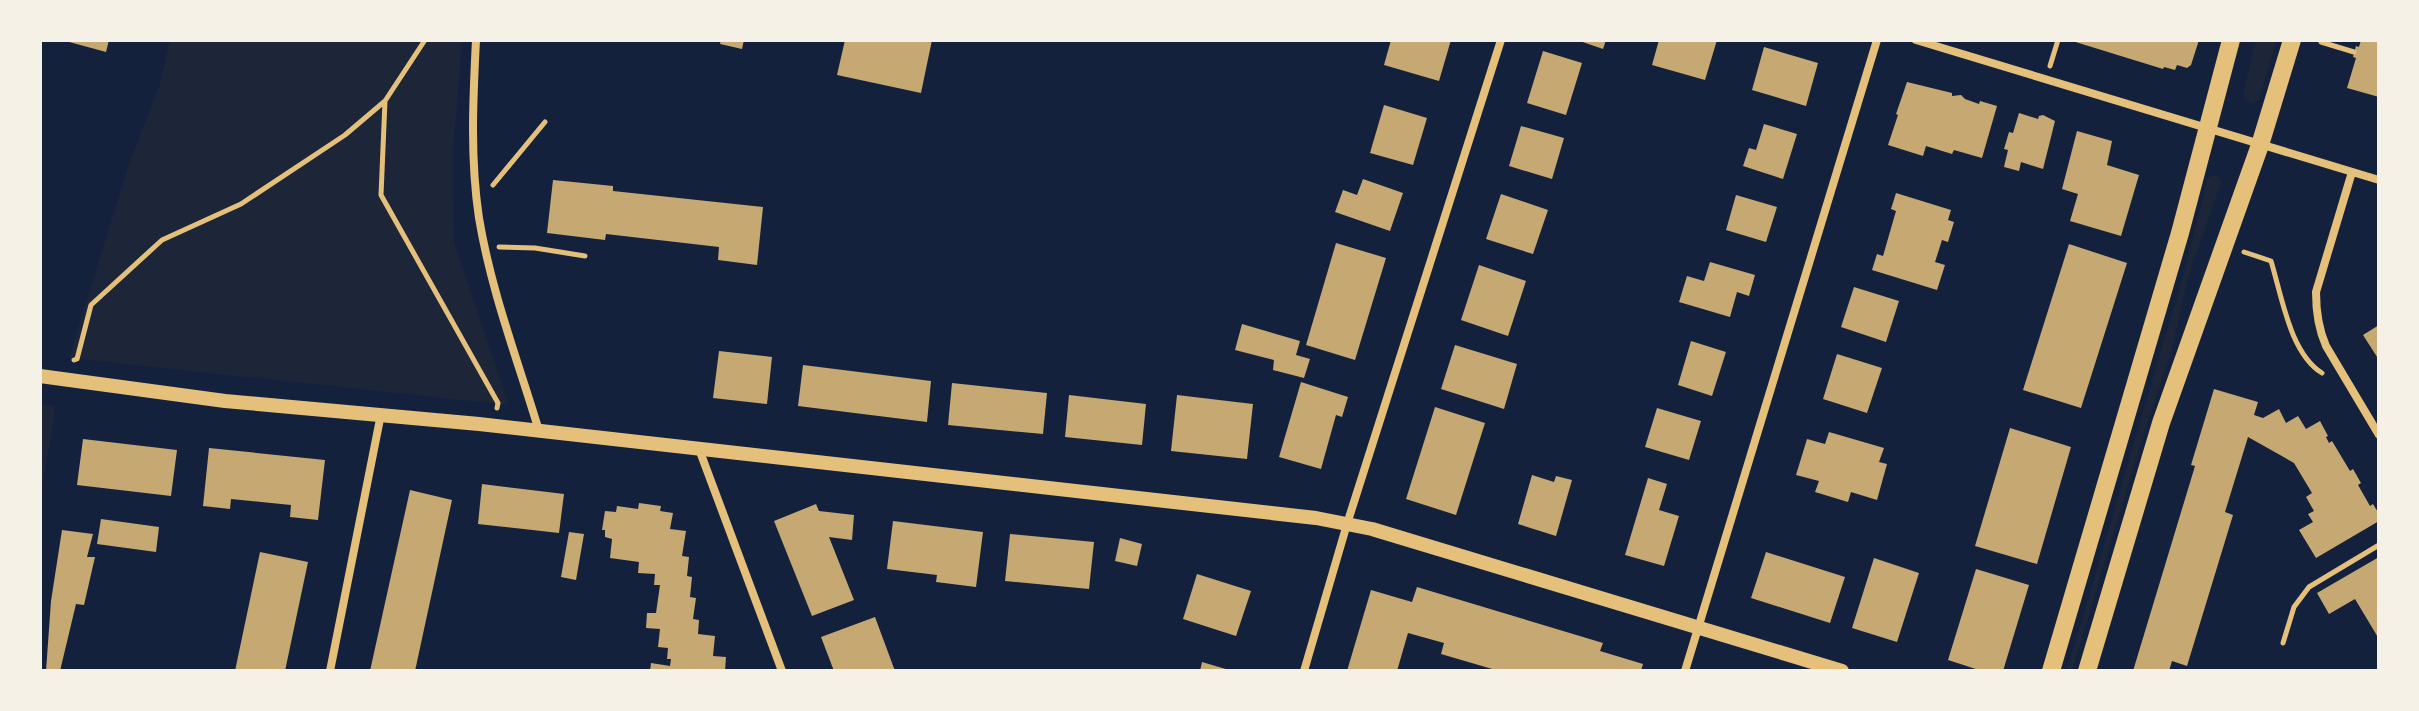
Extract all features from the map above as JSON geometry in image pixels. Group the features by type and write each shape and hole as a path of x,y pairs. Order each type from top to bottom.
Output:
{"main road":[{"path":"2051,671 2180,233 2231,40"},
{"path":"2087,671 2161,423 2260,145 2292,40"}],"street":[{"path":"476,40 473,160 477,205 497,298 539,432"},
{"path":"1304,671 1347,524 1501,40"},
{"path":"1685,671 1877,40"},
{"path":"1916,40 2379,180"},
{"path":"2352,172 2316,292 2316,313 2319,332 2326,346 2379,435"},
{"path":"41,376 225,401 381,414 1316,518 1372,529 1842,671"},
{"path":"330,671 381,414"},
{"path":"699,449 782,671"}],"path":[{"path":"41,376 77,359 91,305 162,240 241,204 345,135 385,101 425,40"},
{"path":"2056,47 2058,40"},
{"path":"2321,42 2354,52"},
{"path":"385,101 381,195 498,403 497,412"},
{"path":"477,205 545,122"},
{"path":"486,248 535,248 585,256"},
{"path":"2244,252 2271,261 2297,347 2310,366 2354,393"},
{"path":"2283,643 2294,607 2309,587 2379,545"}],"shaded area":[{"path":"170,40 462,40 453,152 454,242 509,405 69,358 129,164 160,84"},
{"path":"2256,40 2277,40 2258,101 2251,103 2243,97"},
{"path":"2213,175 2219,177 2221,182 2187,281 2172,350 2072,671 2067,671 2185,269 2208,178"},
{"path":"40,404 54,406 55,414 40,496"}],"building":[{"path":"62,40 109,40 106,52"},
{"path":"721,40 744,40 742,49 720,44"},
{"path":"845,40 932,40 921,93 837,75"},
{"path":"1391,40 1451,40 1439,81 1384,65"},
{"path":"1577,40 1606,40 1603,49"},
{"path":"1659,40 1717,40 1705,80 1652,65"},
{"path":"2069,40 2199,40 2191,65 2187,68 2177,65 2175,70"},
{"path":"2361,40 2379,40 2379,97 2347,88 2356,58 2353,57 2356,46 2359,47"},
{"path":"1764,47 1818,63 1806,106 1752,90"},
{"path":"1543,51 1582,63 1566,115 1527,103"},
{"path":"1907,82 1952,93 1952,96 1961,95 1979,104 1980,101 1997,106 1982,158 1926,146 1923,156 1888,145"},
{"path":"1384,105 1427,118 1413,165 1370,153"},
{"path":"2019,113 2038,119 2043,115 2055,121 2043,169 2021,162 2019,171 2004,167 2008,150 2004,149"},
{"path":"1764,124 1797,134 1783,179 1743,166 1749,148 1756,150"},
{"path":"1521,126 1564,138 1552,179 1509,166"},
{"path":"2077,131 2112,141 2107,165 2139,175 2121,236 2070,221 2078,194 2062,189"},
{"path":"1363,179 1403,193 1390,231 1335,212 1343,190 1357,195"},
{"path":"553,180 613,186 613,191 763,207 757,265 718,260 719,247 606,234 605,240 547,233"},
{"path":"1896,193 1951,210 1948,220 1954,222 1948,242 1942,240 1935,262 1945,265 1937,290 1872,270 1877,254 1883,256 1896,211 1891,209"},
{"path":"1501,194 1548,210 1533,254 1486,239"},
{"path":"1736,195 1777,207 1766,242 1726,230"},
{"path":"1336,243 1386,258 1355,360 1306,345"},
{"path":"2069,244 2127,263 2081,408 2023,390"},
{"path":"1710,262 1755,275 1749,296 1737,292 1730,317 1679,302 1687,276 1704,281"},
{"path":"1479,265 1526,281 1508,336 1461,320"},
{"path":"1854,287 1899,301 1886,342 1841,327"},
{"path":"1242,324 1300,341 1296,355 1310,359 1304,378 1273,370 1274,360 1235,350"},
{"path":"2379,325 2379,360 2363,335"},
{"path":"1691,341 1726,352 1712,396 1678,385"},
{"path":"1455,345 1517,364 1504,409 1441,389"},
{"path":"719,351 772,357 767,404 713,398"},
{"path":"1837,354 1882,368 1867,413 1823,399"},
{"path":"803,365 931,381 927,422 798,406"},
{"path":"1301,382 1348,397 1342,417 1336,415 1321,469 1279,457"},
{"path":"952,383 1047,393 1043,434 948,425"},
{"path":"2214,389 2258,402 2254,415 2263,418 2279,409 2286,423 2298,416 2306,429 2320,421 2329,443 2332,441 2350,471 2353,469 2370,506 2373,504 2379,514 2379,521 2316,558 2299,530 2313,522 2308,514 2314,511 2306,497 2312,493 2294,463 2248,437 2225,512 2233,515 2187,666 2172,661 2169,671 2133,671 2195,466 2191,465"},
{"path":"1069,395 1146,404 1142,445 1065,437"},
{"path":"1177,395 1253,404 1247,459 1171,451"},
{"path":"1435,407 1485,423 1456,515 1406,499"},
{"path":"1657,408 1701,421 1689,460 1645,447"},
{"path":"2010,428 2071,447 2037,564 1975,546"},
{"path":"1829,432 1884,448 1879,462 1887,464 1877,500 1851,492 1848,502 1815,492 1819,481 1796,475 1807,439 1825,444"},
{"path":"83,439 177,450 171,496 77,485"},
{"path":"209,448 325,460 318,520 290,517 291,505 231,499 230,509 203,506"},
{"path":"1532,475 1554,482 1556,476 1572,480 1556,536 1518,524"},
{"path":"1648,478 1667,484 1659,510 1679,516 1664,566 1625,555"},
{"path":"482,484 564,494 559,533 478,524"},
{"path":"410,490 452,500 415,671 370,671"},
{"path":"639,503 661,506 660,511 673,513 670,529 686,531 682,556 689,557 687,576 692,577 690,597 696,598 693,619 699,620 698,634 715,636 713,656 726,657 725,671 650,671 651,663 670,666 671,659 667,659 668,648 658,647 660,629 646,628 647,613 656,613 660,585 654,585 655,574 638,573 639,562 610,558 612,539 605,537 605,530 602,530 605,511 616,512 617,506 638,509"},
{"path":"816,504 819,511 854,515 852,540 829,537 854,600 812,616 774,521"},
{"path":"101,519 159,527 156,552 97,544"},
{"path":"893,521 983,532 976,587 936,582 937,575 887,569"},
{"path":"62,530 93,534 87,557 95,557 84,605 76,604 60,671 46,671 51,601"},
{"path":"569,532 584,534 576,580 561,577"},
{"path":"1010,534 1094,542 1089,589 1005,581"},
{"path":"1120,538 1142,544 1137,566 1115,561"},
{"path":"260,552 308,562 285,671 235,671"},
{"path":"1766,552 1845,577 1830,623 1751,598"},
{"path":"2379,557 2379,639 2355,599 2329,614 2317,593"},
{"path":"1874,558 1919,573 1897,642 1852,628"},
{"path":"1976,569 2029,585 2003,671 1982,671 1948,660"},
{"path":"1197,574 1251,591 1236,636 1183,619"},
{"path":"1417,587 1603,643 1600,651 1643,664 1641,671 1499,671 1441,654 1444,643 1408,633 1397,671 1347,671 1371,590 1412,602"},
{"path":"875,617 895,671 834,671 821,637"},
{"path":"1202,662 1229,670 1200,671"}]}
